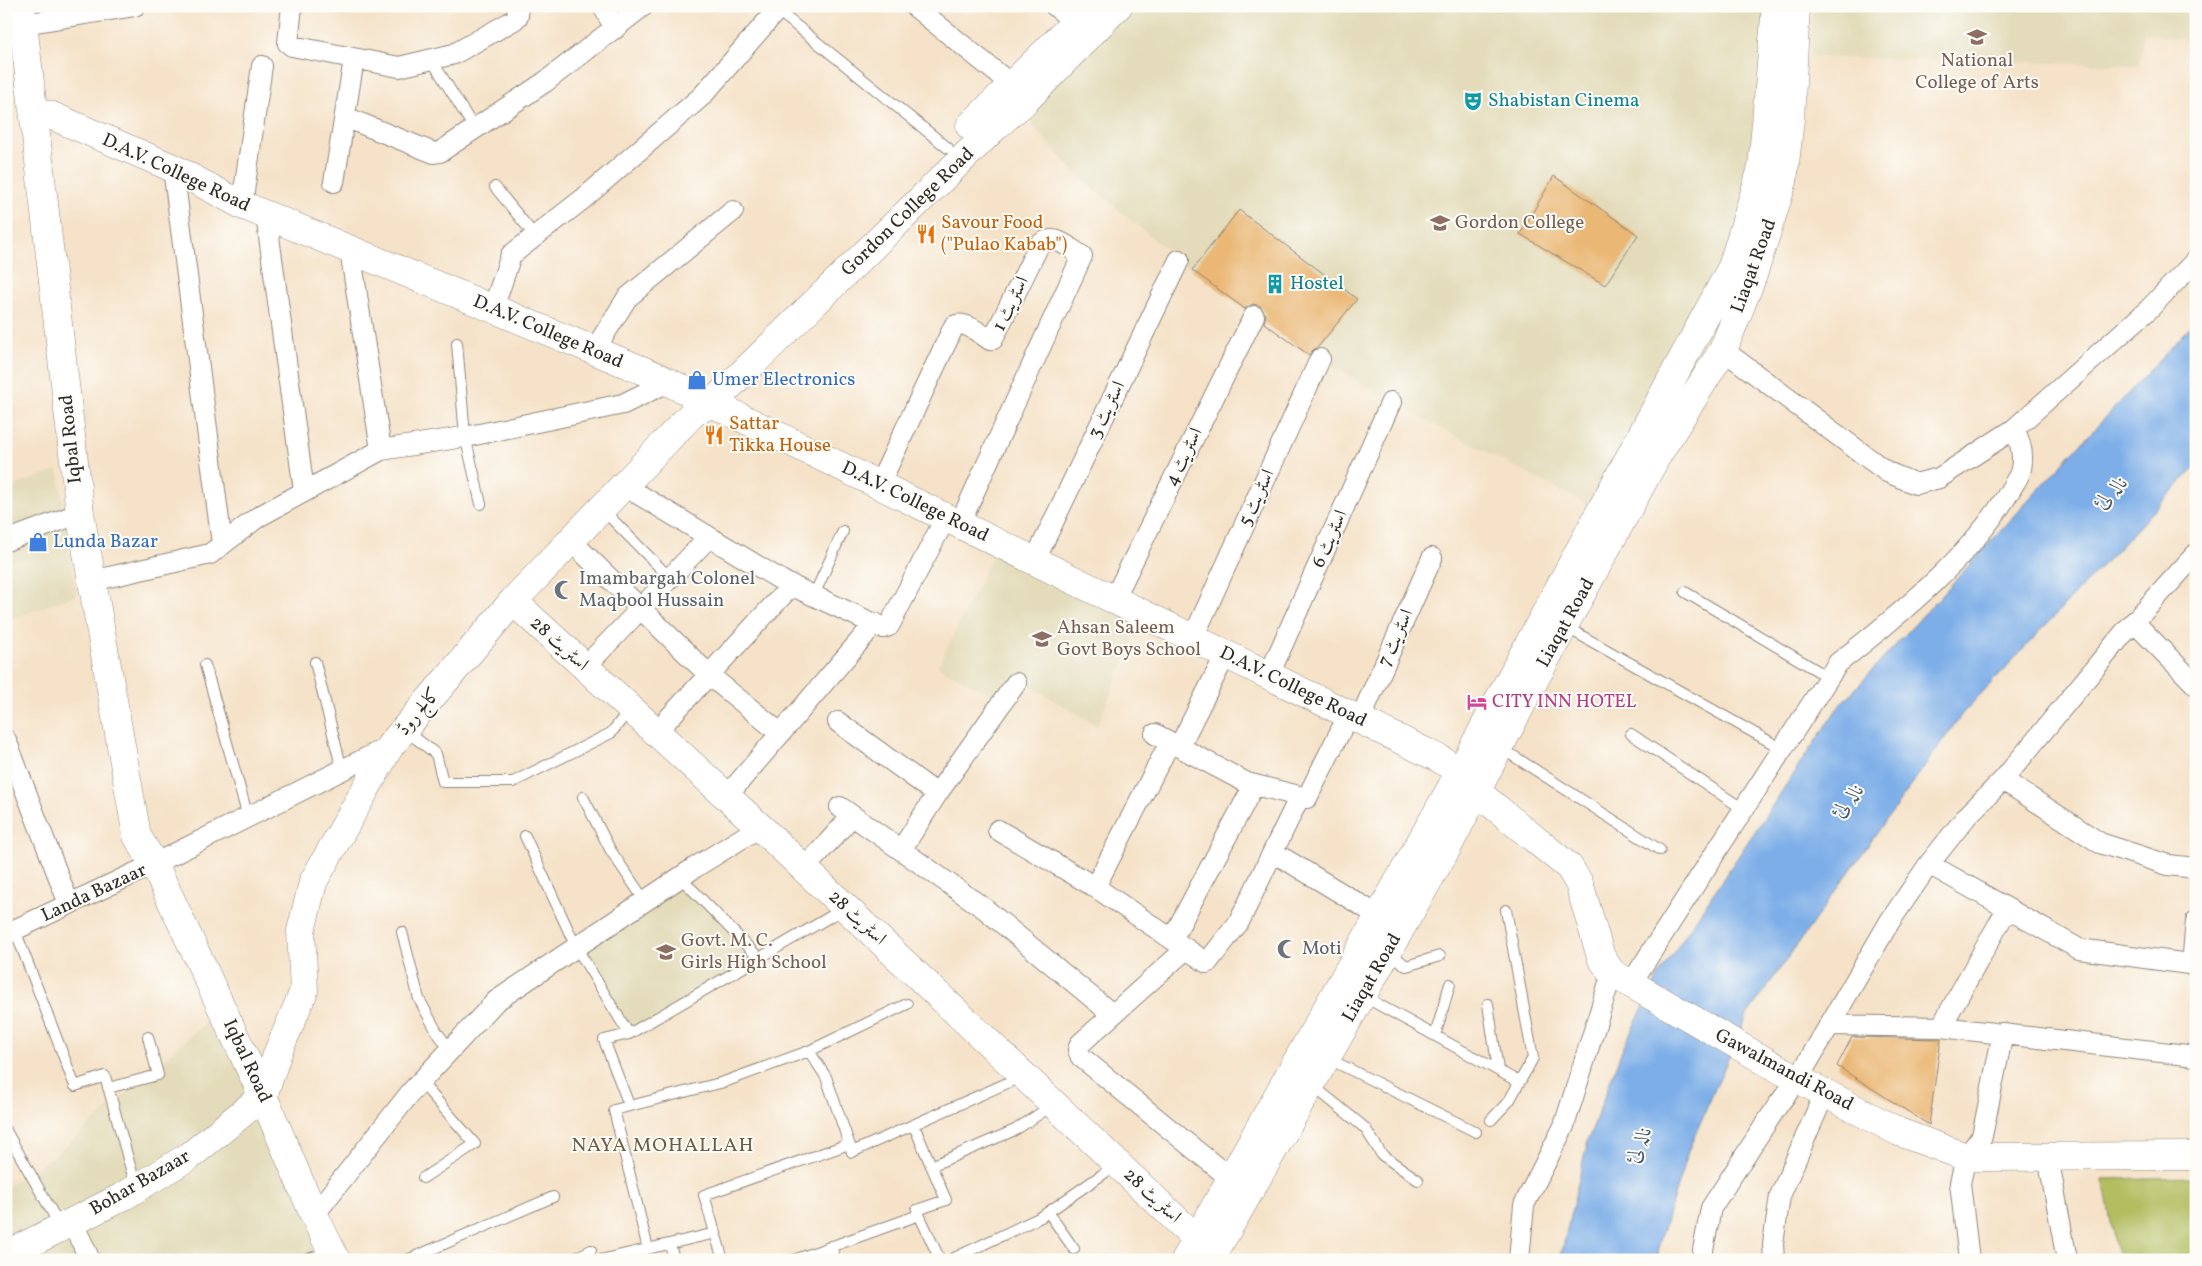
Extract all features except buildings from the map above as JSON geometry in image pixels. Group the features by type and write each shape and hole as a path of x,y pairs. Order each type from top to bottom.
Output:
{"street":[{"path":"31,12 134,6"},
{"path":"292,6 288,43 292,46 399,67 454,54 514,20 518,16 517,6"},
{"path":"602,6 616,29"},
{"path":"345,117 434,153 440,152 545,82 644,6"},
{"path":"914,6 1012,85"},
{"path":"1055,6 1084,15"},
{"name":"Gordon College Road","path":"700,404 1044,82 1118,6"},
{"name":"Liaqat Road","path":"1197,1253 1311,1084 1388,950 1469,782 1732,267 1762,168 1776,6"},
{"name":"Liaqat Road","path":"1197,1253 1231,1179 1379,916 1469,782 1500,748 1658,454 1722,350 1753,275 1783,181 1790,119 1796,6"},
{"path":"493,309 511,254 583,199 702,96 778,8"},
{"name":"Iqbal Road","path":"31,12 80,513 99,579 154,864 263,1096 314,1215 334,1256"},
{"name":"Gordon College Road","path":"700,404 948,148 1084,15"},
{"path":"334,182 354,59"},
{"path":"262,66 254,210 304,491"},
{"name":"Iqbal Road","path":"42,116 96,509 99,579"},
{"name":"D.A.V. College Road","path":"42,116 173,168 254,210 668,382 700,404 953,520 1440,758 1469,782"},
{"path":"173,168 222,544"},
{"path":"594,351 627,298 733,211"},
{"name":"اسٹریٹ 1","path":"879,485 954,326 963,324 990,340 994,340 1039,245 1046,239 1054,238 1082,256 953,520"},
{"path":"350,250 380,450"},
{"name":"اسٹریٹ 3","path":"1035,560 1179,260"},
{"path":"1722,350 1887,472 1916,484 1939,478 2014,429 2148,310 2196,260"},
{"name":"اسٹریٹ 4","path":"1114,599 1254,316"},
{"name":"اسٹریٹ 5","path":"1193,638 1320,358"},
{"path":"99,579 210,554 258,517 380,450 465,436 623,404 668,382"},
{"name":"اسٹریٹ 6","path":"1269,675 1391,402"},
{"name":"کالج روڈ","path":"263,1096 278,1052 304,991 301,931 312,882 397,737 513,601 700,404"},
{"path":"1519,1260 1524,1205 1564,1126 1621,979 1743,809 1838,664 1883,628 1944,572 1998,512 2021,470 2022,444 2014,429"},
{"path":"623,485 792,585 883,628 889,626 953,520"},
{"path":"6,540 80,513"},
{"path":"585,667 710,537"},
{"path":"570,540 709,675 780,733"},
{"path":"1703,1260 1703,1250 1711,1208 1778,1104 1790,1074 1829,1025 1890,921 1929,864 1967,816 2003,780 2134,622 2196,554"},
{"name":"اسٹریٹ 7","path":"1300,796 1307,798 1354,717 1432,558"},
{"path":"656,732 792,585"},
{"name":"اسٹریٹ 28","path":"513,601 760,827 1118,1164 1197,1253"},
{"path":"2134,622 2196,685"},
{"path":"726,796 875,624"},
{"path":"1095,887 1168,741 1226,654"},
{"path":"901,850 937,794 1016,683"},
{"path":"838,722 937,794"},
{"name":"Landa Bazaar","path":"10,932 154,864 342,770 397,737"},
{"path":"6,740 69,904"},
{"path":"998,830 1095,887 1207,963 1239,922 1300,796 1254,785 1168,741"},
{"path":"2003,780 2100,843 2168,865 2196,868"},
{"path":"1469,782 1568,867 1579,883 1601,957 1621,979"},
{"path":"1231,1179 1081,1058 1078,1050 1080,1044 1112,1014 1179,944 1254,785"},
{"path":"804,869 846,812 984,909 1112,1014"},
{"path":"314,1215 420,1082 496,1001 680,877 760,827"},
{"path":"1273,852 1379,916"},
{"path":"1929,864 2079,949 2194,965 2196,921"},
{"path":"1941,1027 2007,909"},
{"name":"Gawalmandi Road","path":"1621,979 1790,1074 1899,1132 1966,1157 2196,1156"},
{"path":"1829,1025 1941,1027 2196,1056"},
{"path":"1969,1260 1960,1184 1966,1157 1982,1136 2003,1033"},
{"path":"1774,1260 1773,1244 1780,1196 1825,1092"},
{"name":"Bohar Bazaar","path":"6,1255 136,1188 191,1155 263,1096"},
{"path":"2048,1157 2067,1260"},
{"path":"66,1224 90,1260"}],"lane":[{"path":"778,8 948,148"},
{"path":"431,60 474,128"},
{"path":"495,187 535,236"},
{"path":"457,343 465,436 481,504"},
{"path":"601,508 670,578"},
{"path":"814,595 843,531"},
{"path":"1685,592 1828,677"},
{"path":"1564,626 1772,744"},
{"path":"315,662 342,770"},
{"path":"205,665 248,817"},
{"path":"397,737 436,754 444,782 513,782 611,733 631,709"},
{"path":"1630,734 1743,809"},
{"path":"1500,748 1660,850"},
{"path":"582,797 611,851 645,901"},
{"path":"525,836 576,947 629,1034"},
{"path":"680,877 758,958"},
{"path":"630,1106 604,1040 629,1034 846,908"},
{"path":"1491,1120 1509,1101 1533,1058 1506,910"},
{"path":"10,932 75,1086 105,1076 136,1188"},
{"path":"402,932 419,999 437,1032 450,1050"},
{"path":"1388,950 1406,966 1440,956"},
{"path":"1436,1036 1450,984"},
{"path":"1362,995 1519,1082"},
{"path":"648,1249 614,1110 724,1082 809,1051 906,1004"},
{"path":"1488,1004 1498,1070"},
{"path":"108,1088 158,1075 148,1038"},
{"path":"809,1051 826,1077 852,1152 1024,1076"},
{"path":"1326,1058 1476,1132"},
{"path":"420,1082 475,1144 423,1178"},
{"path":"1311,1084 1365,1128 1382,1155 1418,1180"},
{"path":"931,1166 1015,1130 1054,1104"},
{"path":"914,1126 946,1200 917,1210 940,1260"},
{"path":"6,1131 66,1224"},
{"path":"723,1260 704,1195 849,1144"},
{"path":"950,1260 1048,1212 1118,1164"},
{"path":"407,1260 553,1197"},
{"path":"1048,1212 1074,1249"},
{"path":"794,1260 919,1214"},
{"path":"600,1260 716,1233"},
{"path":"670,1244 674,1260"},
{"path":"832,1246 836,1260"},
{"path":"571,1260 591,1251"},
{"path":"306,1260 334,1256"}],"shaded area":[{"name":"Gordon College","path":"1098,6 1776,6 1732,267 1601,512 1391,402 1320,359 1254,316 1192,270 1080,178 1008,98"},
{"name":"National College of Arts","path":"1813,6 2196,6 2196,41 2144,33 2139,65 1810,57"},
{"name":"Lunda Bazar","path":"58,470 77,595 6,621 6,489"},
{"name":"Ahsan Saleem Govt Boys School","path":"999,542 1145,612 1097,726 1021,680 1003,701 938,666"},
{"name":"Govt. M. C. Girls High School","path":"680,877 758,957 629,1034 576,947"},
{"path":"214,1015 338,1260 6,1260 6,1187 58,1153"}],"green space":[{"path":"2196,1177 2196,1260 2118,1260 2103,1179"}],"water":[{"name":"نالہ لئ","path":"2196,321 2196,466 1962,714 1747,1015 1688,1151 1658,1248 1659,1260 1560,1260 1588,1140 1622,1050 1660,973 1837,709"}],"place":[{"name":"National College of Arts","path":"1977,37"},
{"name":"Shabistan Cinema","path":"1473,101"},
{"name":"Gordon College","path":"1440,223"},
{"name":"Savour Food (\"Pulao Kabab\")","path":"926,234"},
{"name":"Hostel","path":"1275,284"},
{"name":"Umer Electronics","path":"697,380"},
{"name":"Sattar Tikka House","path":"714,435"},
{"name":"Lunda Bazar","path":"38,542"},
{"name":"Imambargah Colonel Maqbool Hussain","path":"564,590"},
{"name":"Ahsan Saleem Govt Boys School","path":"1042,639"},
{"name":"CITY INN HOTEL","path":"1477,702"},
{"name":"Moti","path":"1287,949"},
{"name":"Govt. M. C. Girls High School","path":"666,952"}],"district":[{"name":"NAYA MOHALLAH","path":"663,1146"}]}
